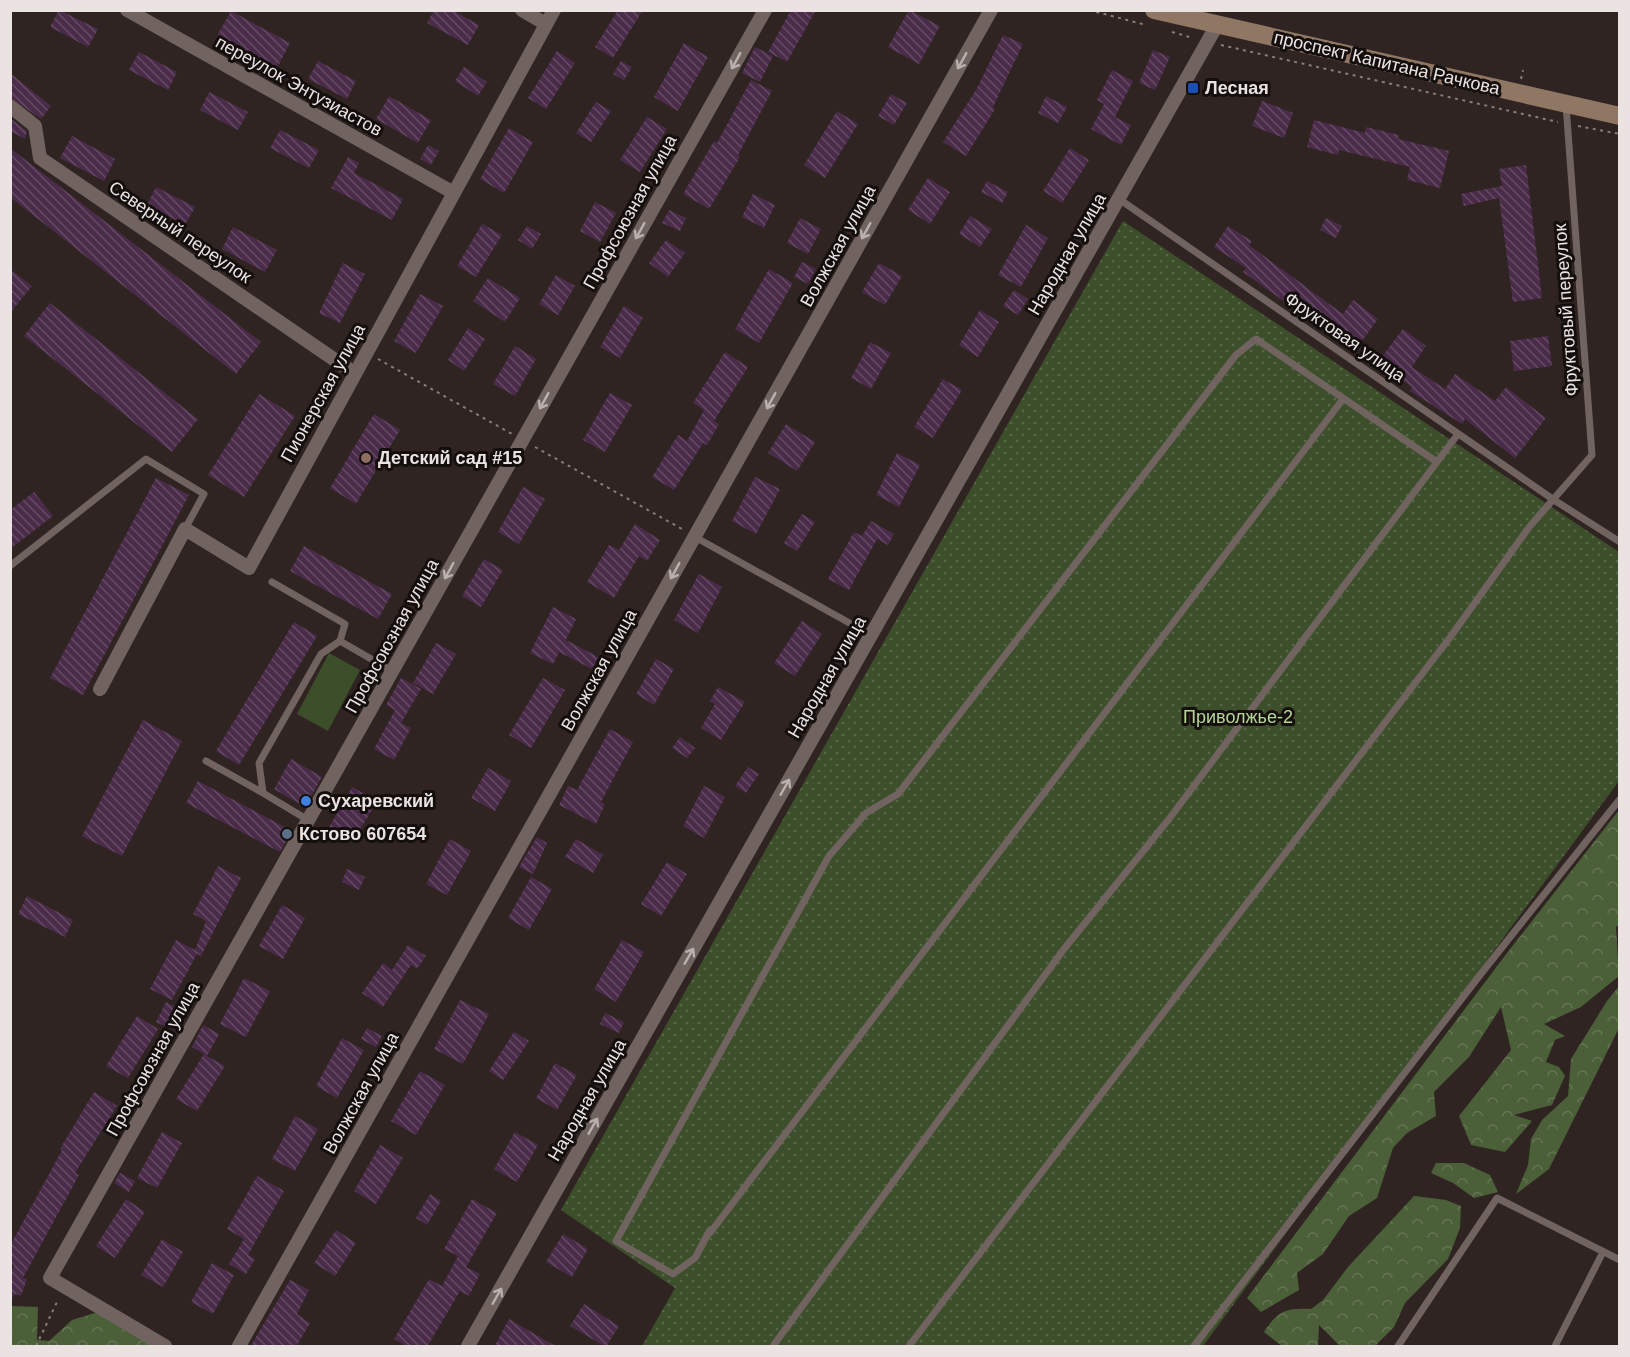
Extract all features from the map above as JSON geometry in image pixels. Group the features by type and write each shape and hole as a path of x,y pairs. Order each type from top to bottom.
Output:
{"street":[{"name":"переулок Энтузиастов","path":"128,10 454,193"},
{"path":"522,10 546,24"},
{"name":"Пионерская улица","path":"186,529 249,568 554,10"},
{"name":"Профсоюзная улица","path":"64,1286 50,1278 765,10"},
{"name":"Волжская улица","path":"240,1347 991,10"},
{"name":"проспект Капитана Рачкова","path":"1154,19 1217,25 1620,116"},
{"name":"Народная улица","path":"468,1347 1217,25"},
{"name":"Северный переулок","path":"10,106 35,126 40,158 354,373"},
{"path":"100,690 186,529"},
{"path":"64,1286 165,1347"}],"lane":[{"name":"Фруктовый переулок","path":"909,1347 1450,636 1530,526 1592,455 1566,104"},
{"name":"Фруктовая улица","path":"1119,199 1554,500 1620,542"},
{"path":"1343,399 710,1233 710,1230 695,1258 673,1274 616,1241 829,856 866,813 898,795 1236,355 1256,339 1437,462"},
{"path":"773,1347 1064,949 1169,819 1458,434"},
{"path":"10,566 146,459 204,494 186,529"},
{"path":"695,537 871,635"},
{"path":"263,793 259,763 321,654 340,641 345,624 272,582"},
{"path":"340,641 392,671"},
{"path":"206,761 308,820"},
{"path":"1194,1347 1480,975 1620,799"},
{"path":"1398,1347 1497,1197 1620,1260"},
{"path":"1555,1347 1603,1252"}],"path":[{"path":"1089,10 1154,19"},
{"path":"1165,30 1208,42 1620,134"},
{"path":"36,1347 64,1286"}],"green space":[{"name":"Приволжье-2","path":"1123,221 1619,552 1619,781 1203,1346 642,1346 675,1288 561,1210"},
{"path":"329,653 360,670 328,731 297,714"},
{"path":"1619,810 1620,924 1616,927 1619,976 1581,1007 1544,1024 1565,1036 1555,1040 1546,1062 1559,1067 1565,1076 1552,1105 1514,1115 1532,1121 1505,1152 1471,1145 1459,1116 1511,1050 1501,1007 1469,1057 1434,1092 1436,1116 1407,1133 1393,1148 1377,1198 1349,1216 1323,1254 1297,1273 1299,1290 1261,1312 1247,1298 1507,953"},
{"path":"1619,986 1619,1028 1549,1169 1516,1194 1528,1165 1531,1139 1542,1120 1568,1096 1571,1059"},
{"path":"1436,1163 1464,1163 1490,1175 1498,1192 1474,1198 1453,1183 1431,1173"},
{"path":"1414,1196 1446,1200 1461,1206 1460,1228 1448,1259 1405,1303 1394,1327 1375,1346 1340,1346 1319,1325 1318,1346 1282,1346 1264,1332 1274,1319 1284,1312 1311,1309 1323,1300 1348,1267"},
{"path":"10,1306 38,1307 37,1340 49,1341 72,1320 98,1312 153,1346 11,1346"}],"building":[{"path":"59,10 98,29 88,47 50,27"},
{"path":"434,10 452,10 479,25 468,45 427,23"},
{"path":"618,10 643,10 613,58 595,47"},
{"path":"791,10 816,10 787,62 768,52"},
{"path":"909,10 940,26 919,64 888,47"},
{"path":"231,11 290,43 277,68 217,36"},
{"path":"1003,35 1023,44 993,107 995,109 966,156 943,142 976,90"},
{"path":"684,43 708,57 678,111 654,97"},
{"path":"755,47 773,56 760,82 742,73"},
{"path":"1153,50 1170,57 1155,90 1139,83"},
{"path":"557,51 575,63 546,109 528,98"},
{"path":"139,52 177,72 168,90 129,70"},
{"path":"318,61 356,81 347,99 308,79"},
{"path":"621,61 632,67 624,80 613,74"},
{"path":"464,67 487,82 478,96 455,81"},
{"path":"1112,70 1133,81 1115,117 1131,125 1121,145 1091,129 1104,104 1097,100"},
{"path":"10,73 51,106 41,119 10,97"},
{"path":"751,80 772,91 738,155 740,157 709,209 683,194 714,141 717,143"},
{"path":"209,92 248,112 238,130 200,110"},
{"path":"891,94 907,103 894,125 878,116"},
{"path":"389,96 431,120 418,143 376,119"},
{"path":"1046,96 1067,107 1058,123 1038,113"},
{"path":"1262,101 1293,113 1284,138 1252,126"},
{"path":"596,102 611,111 591,142 576,133"},
{"path":"837,111 858,124 825,178 804,165"},
{"path":"647,117 667,129 640,172 620,160"},
{"path":"10,118 27,131 25,139 10,131"},
{"path":"1314,120 1365,133 1366,127 1399,135 1398,139 1449,151 1440,188 1407,180 1410,167 1339,150 1338,155 1307,147"},
{"path":"509,128 533,142 504,193 480,179"},
{"path":"280,130 319,150 309,168 270,148"},
{"path":"72,136 115,159 104,181 60,158"},
{"path":"428,145 439,151 431,165 420,159"},
{"path":"10,148 261,342 236,374 10,197"},
{"path":"1070,148 1089,160 1062,203 1043,191"},
{"path":"348,157 359,163 354,173 403,199 392,220 331,188"},
{"path":"1526,165 1542,298 1513,302 1499,198 1464,206 1461,194 1502,186 1499,169"},
{"path":"928,178 950,192 930,224 908,210"},
{"path":"987,181 1008,192 1002,203 981,192"},
{"path":"156,187 195,207 185,225 147,205"},
{"path":"753,194 775,205 764,228 742,217"},
{"path":"595,202 616,213 600,242 580,231"},
{"path":"669,210 686,218 680,231 662,223"},
{"path":"970,216 992,229 980,247 959,234"},
{"path":"800,218 821,229 808,254 787,243"},
{"path":"1326,218 1342,226 1336,238 1320,230"},
{"path":"482,224 502,235 476,277 457,266"},
{"path":"1026,225 1048,238 1021,287 998,275"},
{"path":"527,226 541,234 532,249 518,240"},
{"path":"1228,226 1252,241 1249,245 1343,314 1353,300 1378,319 1356,349 1318,321 1316,324 1243,272 1246,268 1214,247"},
{"path":"233,227 277,250 265,272 222,249"},
{"path":"666,240 685,253 668,277 649,263"},
{"path":"802,262 816,269 808,284 794,277"},
{"path":"343,263 365,274 340,323 319,313"},
{"path":"879,263 902,276 885,305 862,292"},
{"path":"10,269 32,286 10,313"},
{"path":"769,269 793,283 759,343 735,329"},
{"path":"556,275 575,286 558,315 539,304"},
{"path":"488,278 520,298 505,322 473,301"},
{"path":"1014,290 1028,299 1018,315 1003,306"},
{"path":"420,294 443,306 416,353 394,341"},
{"path":"50,303 198,419 172,452 24,336"},
{"path":"624,306 643,318 620,358 600,347"},
{"path":"980,310 999,322 978,357 959,345"},
{"path":"468,328 485,339 464,371 448,360"},
{"path":"1403,329 1426,346 1412,367 1445,389 1455,374 1495,401 1506,387 1546,418 1515,458 1465,419 1462,424 1410,391 1412,387 1378,362"},
{"path":"1548,336 1552,366 1514,371 1510,341"},
{"path":"870,342 891,353 871,389 851,378"},
{"path":"515,346 536,359 515,396 493,384"},
{"path":"725,352 748,367 714,421 719,424 707,445 703,443 674,490 652,477 678,435 687,441 704,410 693,403"},
{"path":"943,379 962,390 933,438 914,427"},
{"path":"610,393 632,405 605,452 583,440"},
{"path":"259,394 295,416 244,497 208,475"},
{"path":"374,414 400,430 356,504 330,488"},
{"path":"786,424 815,442 797,471 768,453"},
{"path":"897,453 920,465 899,507 876,495"},
{"path":"755,477 780,489 756,534 732,521"},
{"path":"156,478 189,495 83,695 50,678"},
{"path":"523,487 545,499 519,544 498,532"},
{"path":"34,492 53,516 10,549 10,510"},
{"path":"802,514 815,522 797,551 784,543"},
{"path":"871,521 894,534 888,545 877,539 849,590 828,579 854,532 862,536"},
{"path":"635,524 660,540 647,561 639,556 614,598 587,582 609,545 619,550"},
{"path":"304,546 392,594 378,619 290,571"},
{"path":"484,559 503,570 481,607 462,596"},
{"path":"699,574 722,587 698,633 674,620"},
{"path":"553,607 576,619 566,640 598,657 592,669 559,652 553,664 530,653"},
{"path":"802,621 822,634 795,676 774,663"},
{"path":"294,622 317,636 239,765 216,751"},
{"path":"436,643 456,654 433,694 413,683"},
{"path":"656,659 674,669 654,705 636,694"},
{"path":"401,678 421,689 401,723 411,728 394,760 374,749 395,710 386,705"},
{"path":"543,678 565,690 531,748 509,735"},
{"path":"718,687 745,702 721,740 701,728 715,704 710,701"},
{"path":"143,720 182,741 122,856 82,836"},
{"path":"610,729 633,742 601,802 605,804 596,824 559,805 568,786 577,790"},
{"path":"680,737 695,748 687,758 672,748"},
{"path":"291,759 322,777 305,807 274,789"},
{"path":"748,767 759,774 746,793 735,786"},
{"path":"488,768 511,781 495,811 471,798"},
{"path":"198,781 292,831 280,852 186,803"},
{"path":"704,786 725,797 704,838 683,826"},
{"path":"352,787 377,801 352,843 328,829"},
{"path":"537,837 547,843 533,874 519,867"},
{"path":"450,839 471,851 447,895 426,884"},
{"path":"576,839 603,855 593,873 565,857"},
{"path":"667,862 687,874 661,916 641,904"},
{"path":"218,866 241,878 201,956 197,954 172,1000 150,989 176,940 195,950 206,921 193,914"},
{"path":"347,869 365,877 359,890 342,882"},
{"path":"531,877 552,889 529,930 508,918"},
{"path":"27,896 73,920 65,937 18,914"},
{"path":"282,905 305,918 283,959 259,946"},
{"path":"622,940 644,952 616,1002 594,989"},
{"path":"408,945 426,956 417,969 411,965 383,1007 362,993 383,963 392,970"},
{"path":"244,978 270,991 246,1037 220,1024"},
{"path":"460,1000 489,1014 463,1064 434,1049"},
{"path":"166,1002 181,1010 171,1029 156,1022"},
{"path":"605,1013 624,1022 619,1033 600,1024"},
{"path":"137,1016 158,1029 128,1078 106,1066"},
{"path":"203,1025 219,1034 207,1056 225,1066 197,1111 176,1099 204,1054 192,1047"},
{"path":"367,1028 382,1036 376,1047 361,1039"},
{"path":"514,1032 529,1041 503,1080 489,1071"},
{"path":"342,1038 364,1050 337,1098 316,1086"},
{"path":"555,1063 577,1075 557,1110 536,1098"},
{"path":"420,1071 445,1085 416,1135 391,1121"},
{"path":"94,1092 117,1106 75,1173 79,1175 23,1278 27,1279 21,1296 15,1294 10,1301 10,1273 14,1265 10,1263 10,1246 62,1150 60,1149"},
{"path":"295,1116 318,1129 295,1171 272,1159"},
{"path":"162,1132 182,1143 157,1188 137,1178"},
{"path":"515,1132 538,1145 517,1182 494,1169"},
{"path":"380,1145 403,1158 376,1204 354,1191"},
{"path":"120,1173 135,1181 129,1192 114,1183"},
{"path":"257,1176 284,1191 248,1255 255,1259 246,1274 229,1264 244,1239 227,1229"},
{"path":"430,1194 441,1201 427,1225 416,1218"},
{"path":"126,1199 145,1212 115,1258 96,1246"},
{"path":"472,1199 497,1213 466,1267 480,1274 469,1296 460,1291 427,1347 408,1347 394,1339 429,1279 442,1286 458,1256 444,1249"},
{"path":"336,1230 356,1243 335,1276 314,1263"},
{"path":"563,1234 588,1249 572,1277 546,1262"},
{"path":"162,1239 183,1252 163,1287 141,1275"},
{"path":"212,1263 234,1275 213,1314 191,1302"},
{"path":"290,1280 309,1290 297,1314 310,1323 296,1347 250,1347"},
{"path":"584,1304 619,1326 606,1347 570,1326"},
{"path":"509,1319 557,1347 494,1347"}],"place":[{"name":"Лесная","path":"1193,88"},
{"name":"Детский сад #15","path":"366,458"},
{"name":"Сухаревский","path":"306,801"},
{"name":"Кстово 607654","path":"287,834"}]}
